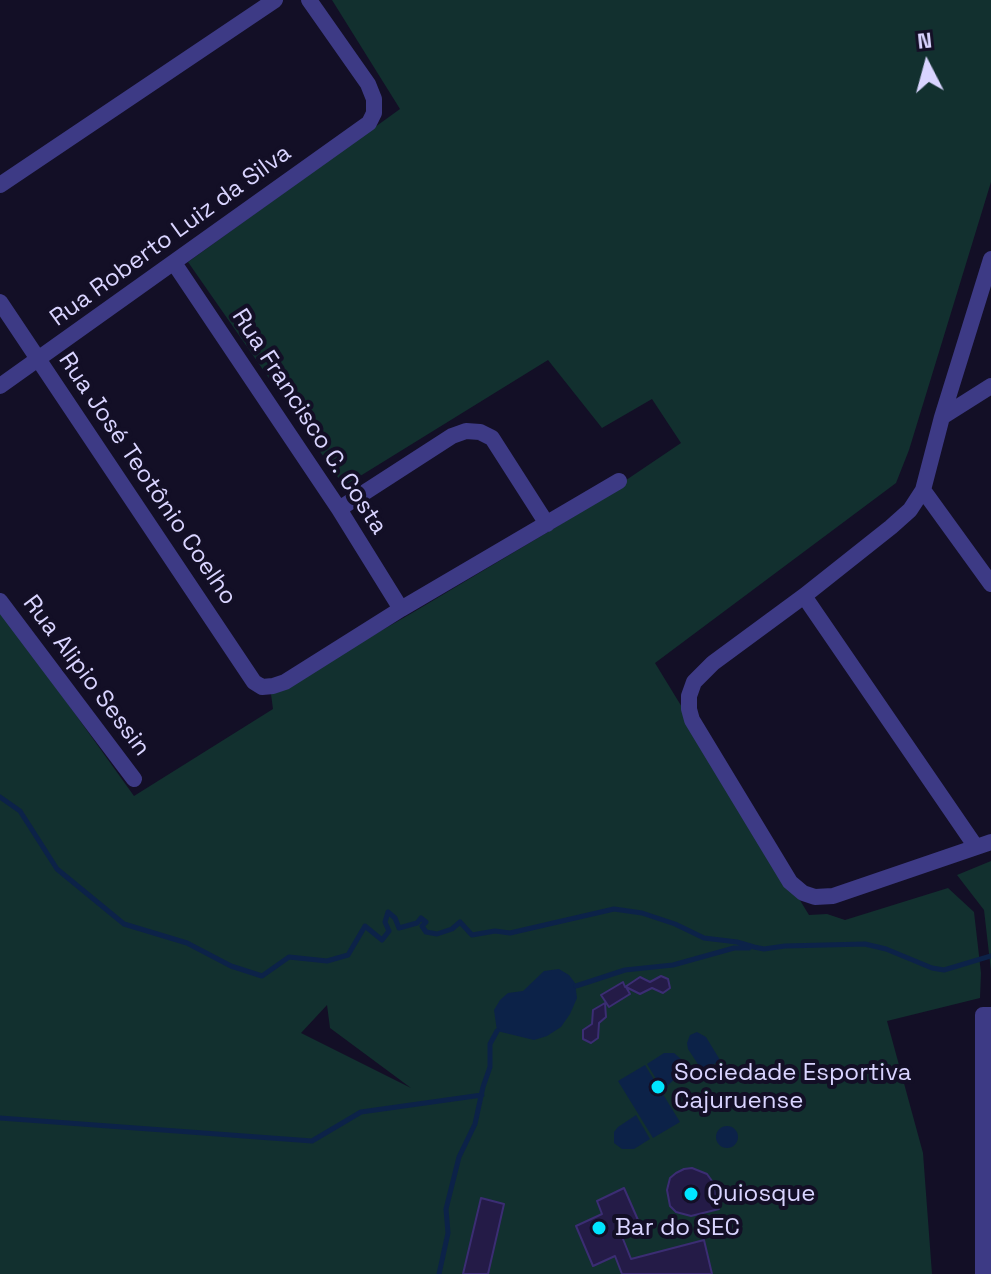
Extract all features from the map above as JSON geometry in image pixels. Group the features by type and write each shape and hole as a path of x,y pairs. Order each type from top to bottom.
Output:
{"street":[{"path":"0,185 275,0"},
{"name":"Rua Roberto Luiz da Silva","path":"0,386 369,123 374,113 374,99 368,84 309,0"},
{"path":"804,596 983,845 833,896 815,897 803,893 790,882 692,720 689,696 694,682 713,663 804,596 910,510 923,490 991,259"},
{"name":"Rua Francisco C. Costa","path":"174,263 339,509 401,609"},
{"name":"Rua José Teotônio Coelho","path":"0,302 254,682 262,687 285,682 401,609"},
{"path":"942,417 991,386"},
{"path":"339,509 452,436 466,431 480,432 492,438 547,524"},
{"path":"401,609 619,481"},
{"path":"923,490 991,584"},
{"name":"Rua Alipio Sessin","path":"0,601 134,779"},
{"path":"983,1274 987,1177 987,1015"}],"green space":[{"path":"332,0 991,0 991,182 909,450 896,483 655,663 809,915 827,914 845,920 948,888 974,912 981,973 980,998 887,1021 923,1153 932,1274 0,1274 0,609 134,796 273,709 271,694 558,526 681,443 652,399 602,428 548,360 344,486 188,262 400,109","holes":["327,1005 330,1028 411,1088 301,1033"]},
{"path":"991,861 991,971 984,910 957,875"}],"water":[{"path":"559,969 575,983 577,998 561,1027 534,1040 497,1031 494,1010 500,1000 508,993 523,991 544,971"},
{"path":"697,1032 706,1037 720,1060 703,1072 687,1043 690,1035"},
{"path":"664,1053 674,1053 683,1064 680,1074 663,1090 647,1064"},
{"path":"645,1065 680,1122 653,1138 618,1081"},
{"path":"636,1115 650,1139 634,1149 622,1149 614,1143 614,1132"},
{"path":"723,1126 731,1126 738,1137 731,1148 723,1148 716,1141 716,1133"}],"building":[{"path":"661,976 668,979 670,988 663,993 652,988 640,994 626,987 630,994 609,1007 601,995 623,982 625,987 640,977 650,982"},
{"path":"605,1003 606,1017 599,1023 598,1038 591,1043 583,1039 583,1030 592,1024 593,1010"},
{"name":"Quiosque","path":"692,1168 707,1174 712,1181 719,1209 691,1216 676,1212 670,1206 667,1190 670,1178 684,1169"},
{"path":"624,1188 638,1220 619,1229 631,1259 704,1240 712,1274 622,1274 615,1256 593,1266 576,1226 602,1214 597,1201"},
{"path":"481,1198 504,1204 488,1274 463,1274"}],"waterway":[{"path":"0,797 20,811 57,869 124,924 187,943 231,966 262,976 289,957 327,961 348,955 365,926 382,940 389,931 385,922 388,912 399,928 417,923 421,918 426,922 422,926 426,932 437,934 452,929 460,922 472,935 495,931 510,933 614,909 642,913 704,938 764,949 865,944 944,970 991,956"},
{"path":"576,986 625,970 673,965 734,948 749,948"},
{"path":"439,1274 448,1233 446,1209 459,1157 475,1124 490,1067 490,1044 497,1031"},
{"path":"0,1118 312,1141 361,1112 482,1095"}],"place":[{"name":"Sociedade Esportiva Cajuruense","path":"658,1087"},
{"name":"Quiosque","path":"691,1194"},
{"name":"Bar do SEC","path":"599,1228"}]}
